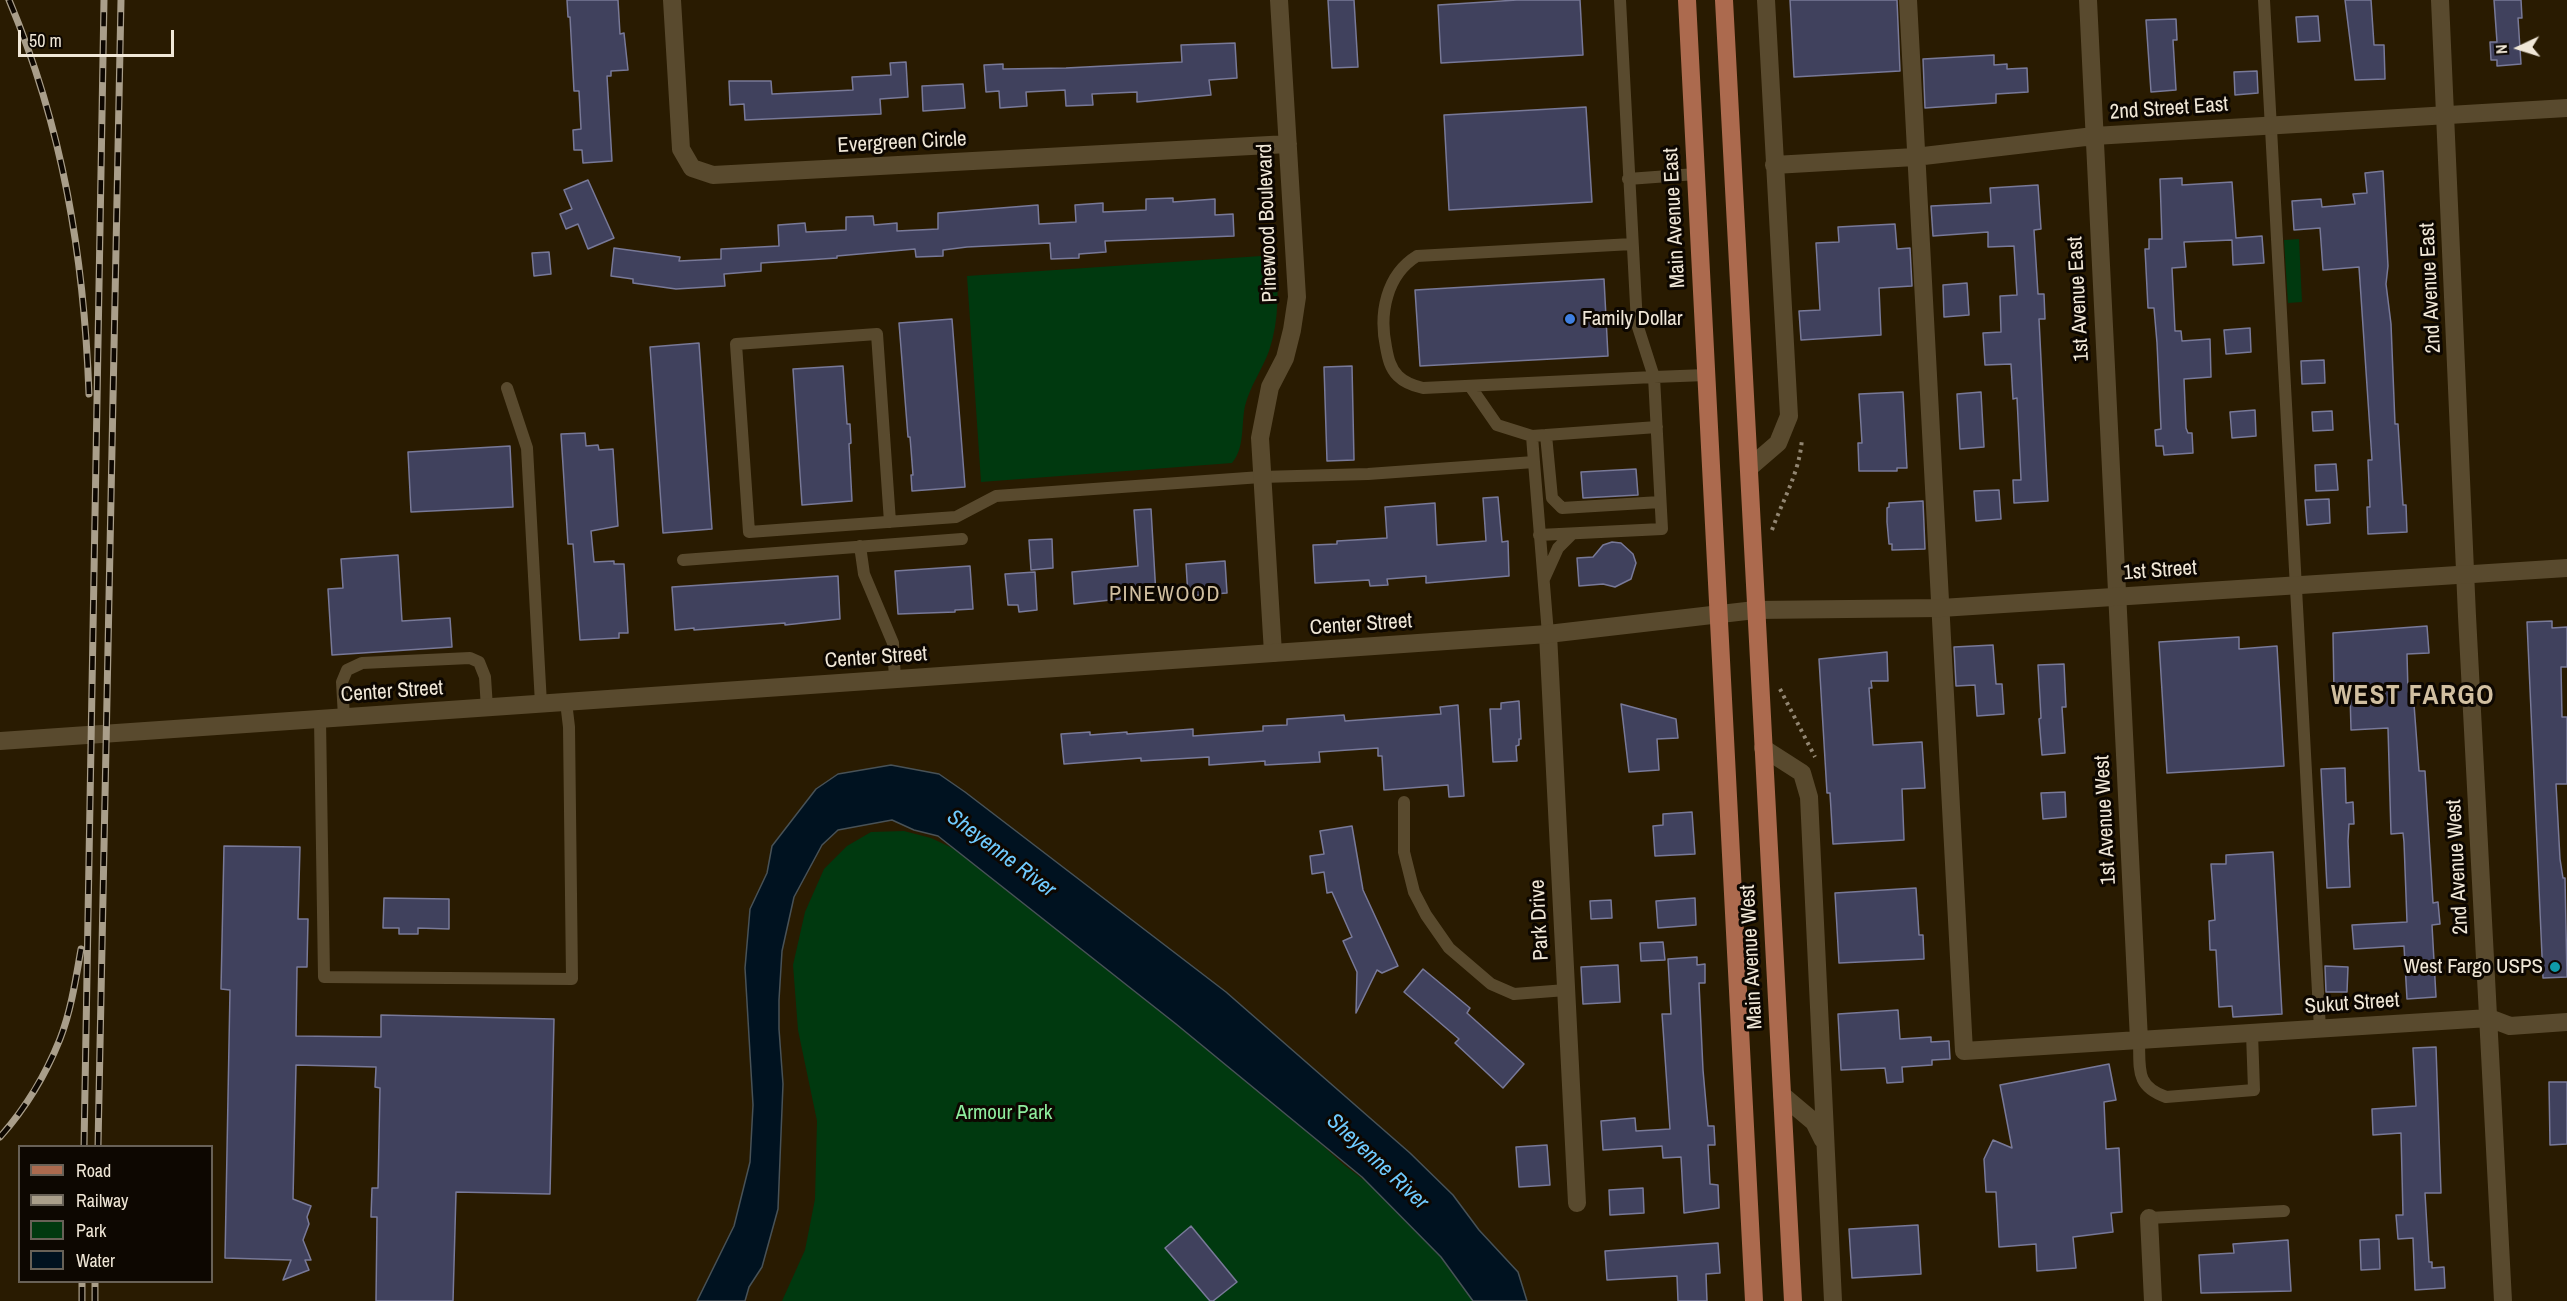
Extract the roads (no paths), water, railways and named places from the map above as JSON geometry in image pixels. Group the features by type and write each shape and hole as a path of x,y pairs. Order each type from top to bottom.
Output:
{"main road":[{"name":"Main Avenue East","path":"1687,0 1719,613"},
{"path":"1724,0 1755,610"},
{"name":"Main Avenue West","path":"1755,610 1793,1301"},
{"name":"Main Avenue West","path":"1719,613 1754,1301"}],"street":[{"name":"Evergreen Circle","path":"672,0 681,149 692,168 713,176 1288,144"},
{"name":"Pinewood Boulevard","path":"1273,653 1260,438 1263,411 1270,387 1284,358 1292,330 1297,297 1279,0"},
{"path":"1749,468 1778,443 1790,416 1766,0"},
{"path":"1908,0 1941,608"},
{"name":"1st Avenue East","path":"2088,0 2117,597"},
{"name":"2nd Avenue East","path":"2440,0 2466,574"},
{"name":"2nd Street East","path":"1774,165 1915,157 2094,136 2567,108"},
{"name":"1st Street","path":"1755,610 1941,608 2567,568"},
{"name":"2nd Avenue West","path":"2466,574 2503,1301"},
{"name":"1st Avenue West","path":"2117,597 2139,1040"},
{"name":"Sukut Street","path":"1941,608 1964,1051 2488,1018 2510,1026 2567,1022"},
{"name":"Center Street","path":"0,741 1548,634 1755,610"},
{"name":"Park Drive","path":"1548,634 1577,1203"},
{"path":"1763,748 1802,773 1809,797 1833,1301"},
{"path":"1782,1095 1814,1122 1826,1145"},
{"path":"2149,1218 2153,1301"}],"lane":[{"path":"1539,535 1662,529 1654,377 1637,324 1620,0"},
{"path":"2264,0 2320,1029"},
{"path":"1628,179 1696,174"},
{"path":"1632,244 1417,256 1398,272 1386,300 1383,330 1389,364 1398,377 1417,387 1706,375"},
{"path":"890,522 877,334 736,344 749,532 956,518 996,496 1261,477 1368,474 1533,462"},
{"path":"1470,386 1497,425 1532,436 1657,427"},
{"path":"507,388 527,448 541,704"},
{"path":"1546,435 1552,498 1562,508 1660,502"},
{"path":"1532,436 1548,634"},
{"path":"1574,533 1593,539 1612,539 1632,538 1646,530"},
{"path":"1544,580 1558,548 1574,533"},
{"path":"683,560 962,539"},
{"path":"860,546 864,574 893,643 895,679"},
{"path":"344,717 342,682 347,670 362,663 470,658 479,662 485,677 487,708"},
{"path":"320,719 324,977 572,979 569,728 566,702"},
{"path":"1404,802 1404,852 1411,882 1426,915 1449,948 1491,984 1515,994 1566,990"},
{"path":"2139,1040 2141,1078 2145,1086 2166,1096 2254,1090 2252,1033"},
{"path":"2149,1218 2284,1211"}],"water":[{"name":"Sheyenne River","path":"891,765 939,774 1226,992 1410,1153 1453,1195 1479,1230 1518,1272 1527,1301 1473,1301 1441,1257 1362,1177 1176,1024 938,836 914,830 892,820 838,830 822,845 794,897 782,951 779,1000 783,1084 778,1209 762,1267 749,1287 745,1301 697,1301 734,1226 750,1162 753,1105 745,968 750,909 767,873 772,846 816,789 838,774"}],"railway":[{"path":"9,0 44,96 67,194 82,293 89,394"},
{"path":"84,1145 104,0"},
{"path":"98,1145 121,0"},
{"path":"0,1137 26,1103 54,1052 70,1006 81,949"},
{"path":"82,1283 82,1301"},
{"path":"95,1283 95,1301"}],"place":[{"name":"Family Dollar","path":"1570,319"},
{"name":"West Fargo USPS","path":"2555,967"}],"district":[{"name":"PINEWOOD","path":"1165,595"},
{"name":"WEST FARGO","path":"2413,697"}],"park label":[{"name":"Armour Park","path":"1004,1113"}]}
